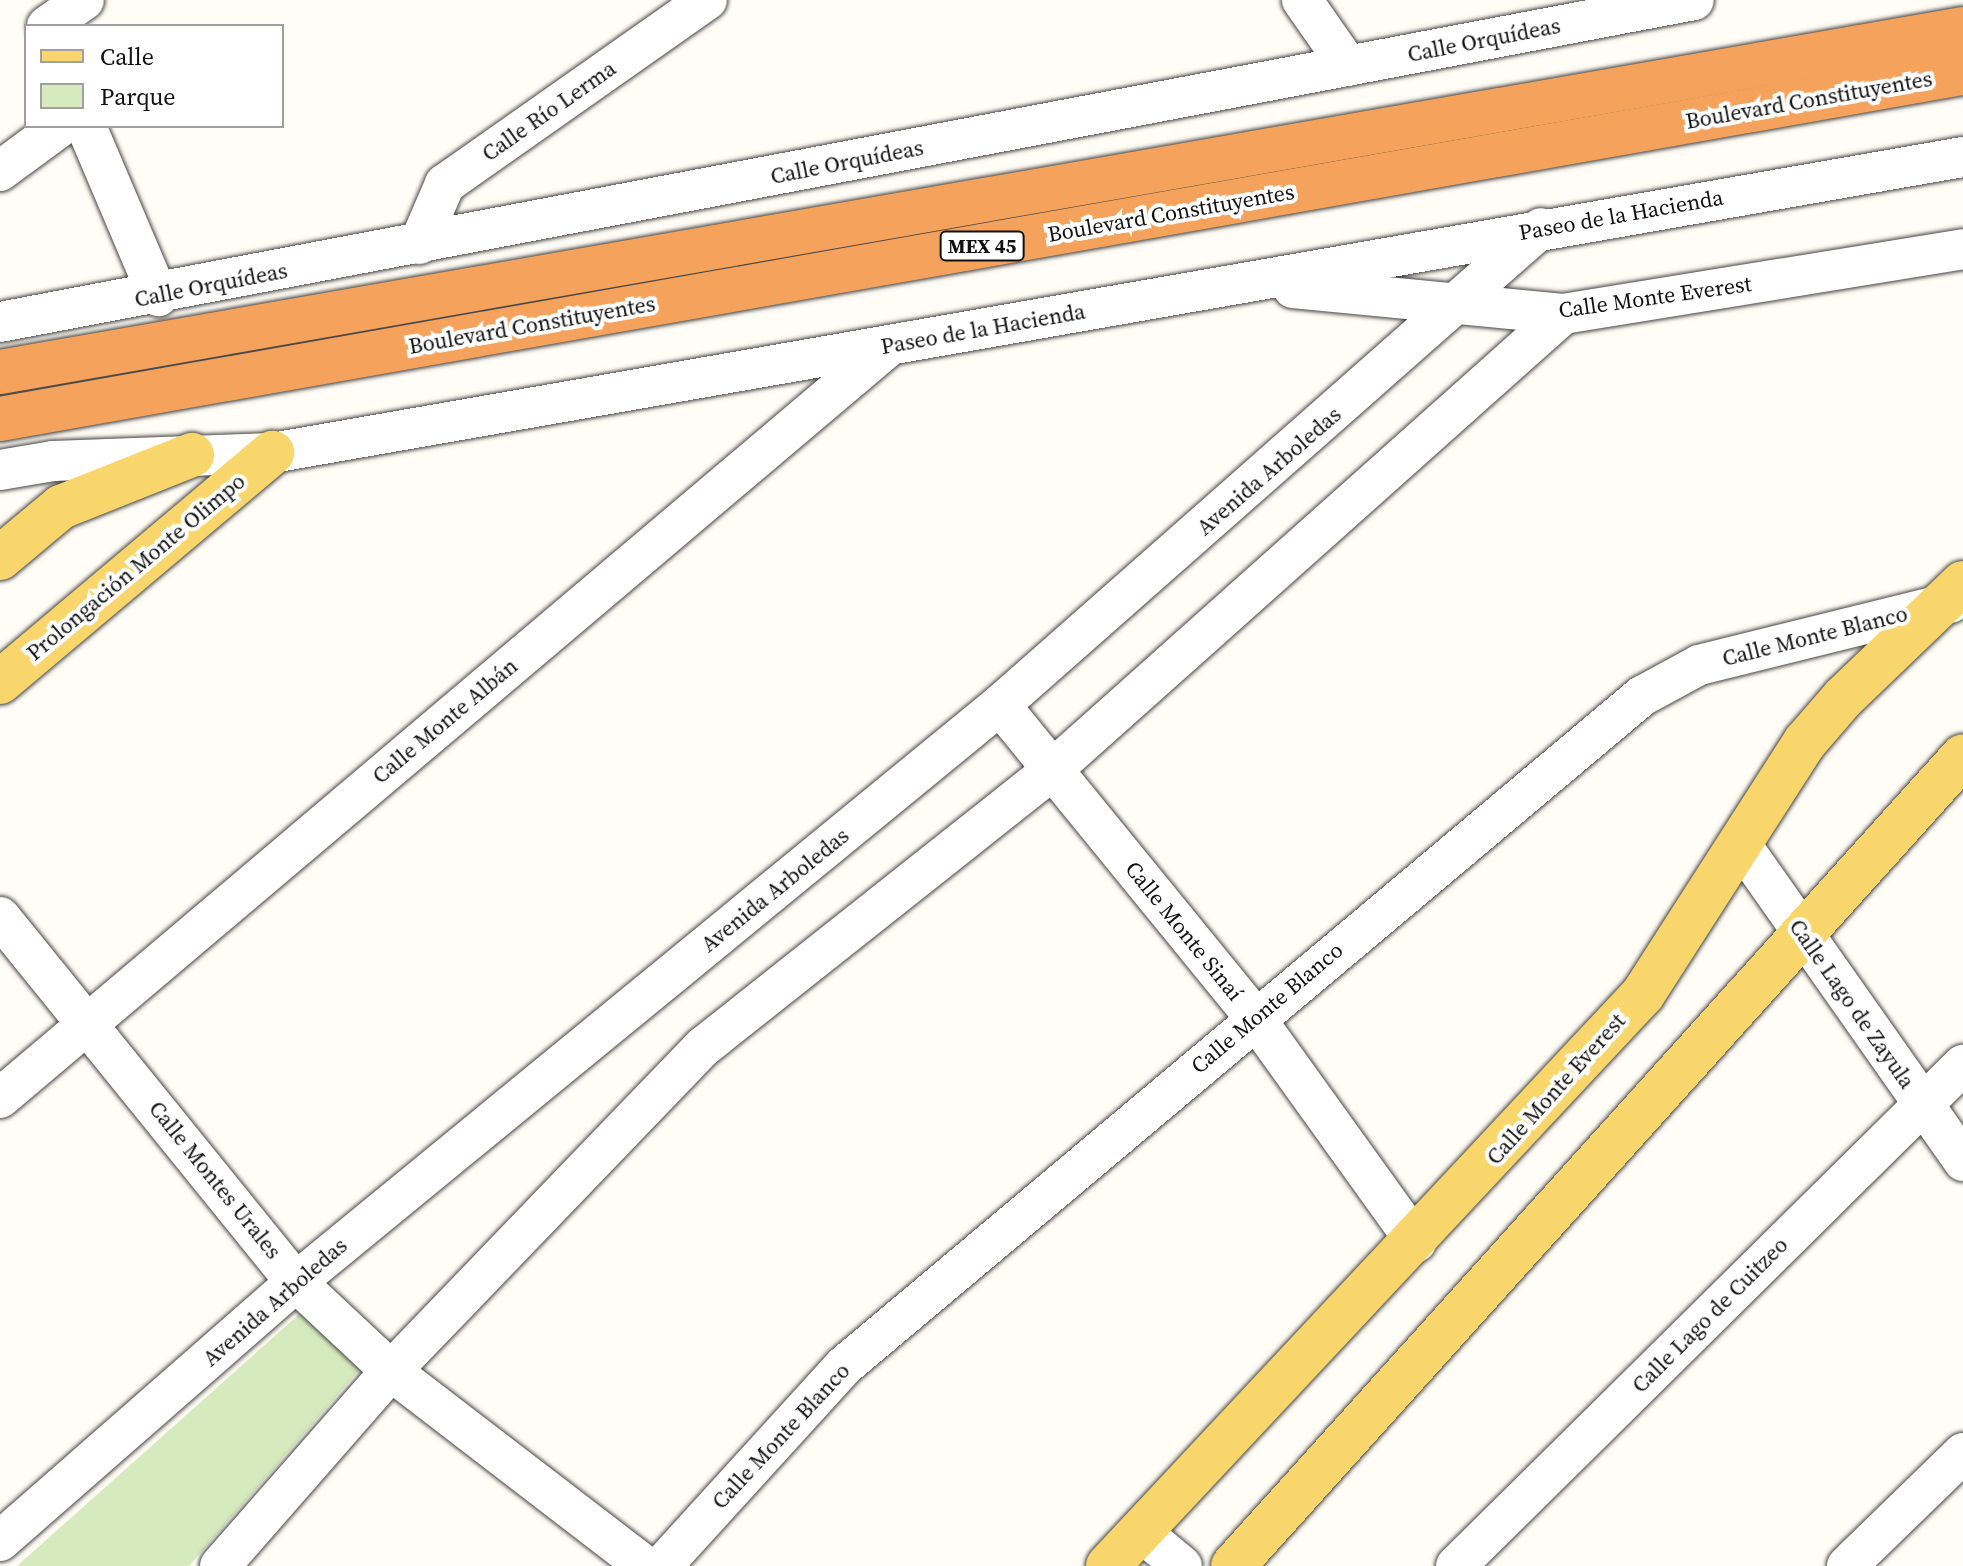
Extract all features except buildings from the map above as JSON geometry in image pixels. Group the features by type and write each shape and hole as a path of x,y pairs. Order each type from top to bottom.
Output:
{"highway":[{"name":"Boulevard Constituyentes","path":"0,372 1963,29"},
{"name":"Boulevard Constituyentes","path":"0,419 1963,73"}],"main road":[{"name":"Prolongación Monte Olimpo","path":"0,682 272,453"},
{"path":"0,558 61,507 192,455"},
{"name":"Calle Monte Everest","path":"1108,1566 1416,1242 1643,994 1742,846 1805,742 1843,698 1956,596"},
{"path":"1233,1566 1963,756"}],"street":[{"path":"33,0 45,24"},
{"path":"49,24 84,0"},
{"name":"Calle Río Lerma","path":"419,244 445,184 707,0"},
{"path":"1302,0 1348,66"},
{"name":"Calle Orquídeas","path":"0,322 158,296 1694,0"},
{"path":"0,171 58,128"},
{"path":"87,128 158,296"},
{"name":"Paseo de la Hacienda","path":"0,470 53,461 272,453 1249,283 1541,228 1963,157"},
{"name":"Avenida Arboledas","path":"0,1541 296,1282 1000,705 1459,305 1541,228"},
{"name":"Calle Monte Everest","path":"1249,283 1563,314 1963,249"},
{"path":"220,1566 391,1371 703,1047 1052,770 1563,314"},
{"name":"Calle Monte Albán","path":"0,1098 890,345"},
{"name":"Calle Monte Blanco","path":"662,1566 844,1366 1642,696 1699,665 1956,596"},
{"name":"Calle Monte Sinaí","path":"1000,705 1255,1018 1416,1242"},
{"name":"Calle Lago de Zayula","path":"1742,846 1963,1161"},
{"name":"Calle Montes Urales","path":"0,917 89,1022 296,1282 391,1371 645,1566"},
{"name":"Calle Lago de Cuitzeo","path":"1456,1566 1963,1065"},
{"path":"1847,1566 1963,1453"},
{"path":"1141,1532 1182,1566"}],"green space":[{"path":"305,1309 367,1361 189,1566 17,1566"}]}
